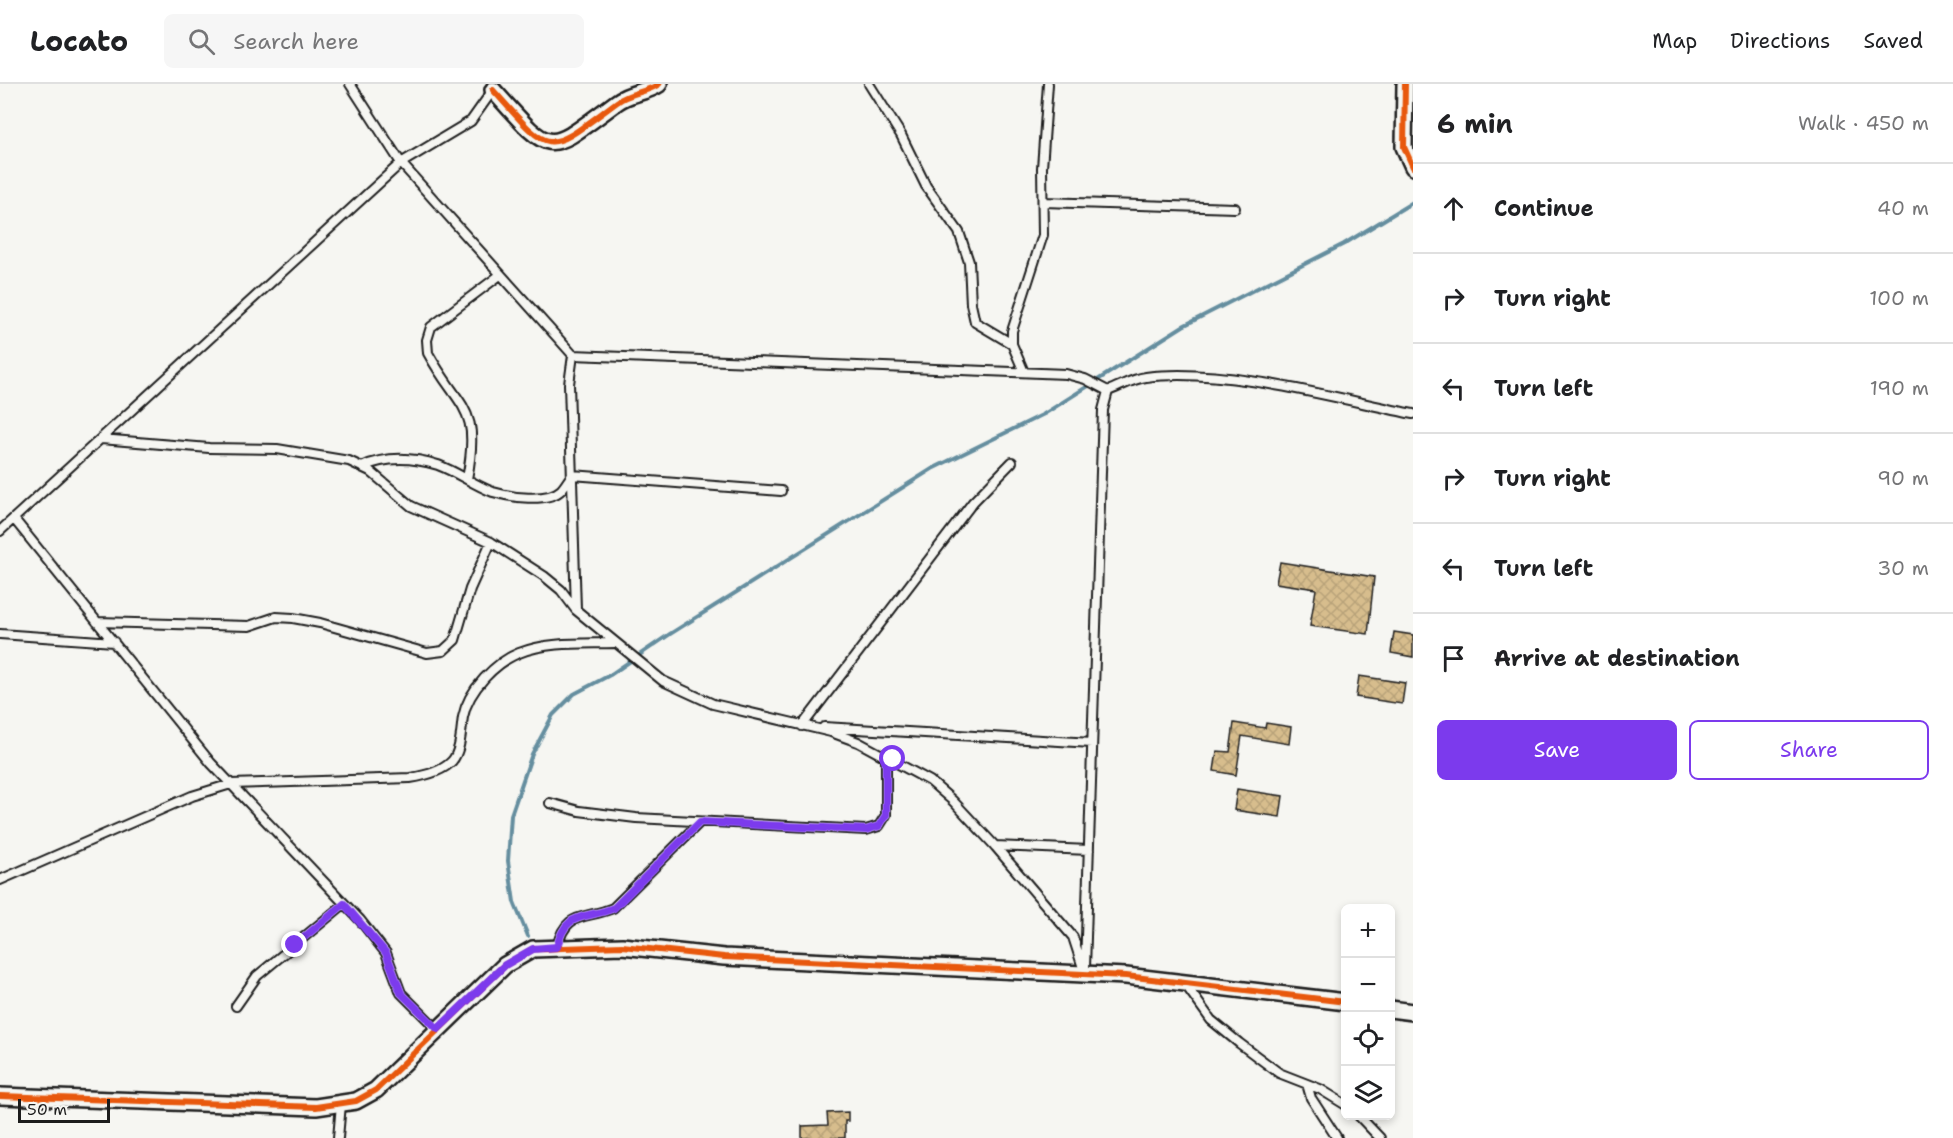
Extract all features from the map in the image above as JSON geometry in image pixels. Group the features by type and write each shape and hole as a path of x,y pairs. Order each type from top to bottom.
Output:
{"street":[{"path":"494,87 538,140 555,143 575,135 619,100 633,93 648,92 659,84"},
{"path":"1405,84 1404,147 1413,167"},
{"path":"0,1096 316,1107 356,1101 376,1090 505,965 533,949 557,947 622,945 724,957 1085,974 1341,1001"},
{"path":"1395,1010 1413,1012"}],"lane":[{"path":"350,84 401,164 573,355 1066,374 1085,379 1108,391"},
{"path":"869,84 896,126 926,186 959,232 969,262 971,304 975,322 1012,344"},
{"path":"1024,372 1012,344 1012,331 1041,248 1048,84"},
{"path":"0,531 401,164 471,121 494,87"},
{"path":"1043,202 1235,208"},
{"path":"466,479 471,455 471,419 428,353 427,340 431,327 501,275"},
{"path":"573,355 569,384 576,610"},
{"path":"1085,974 1103,410 1108,391 1131,380 1146,377 1189,375 1260,383 1413,414"},
{"path":"101,439 209,448 277,449 349,461 362,467 411,506 491,542 544,576 561,591 576,610 663,681 713,704 849,738 886,755 930,781 953,801 995,846 1073,937 1085,974"},
{"path":"362,467 378,460 396,457 439,465 494,492 534,497 550,496 561,490 572,475"},
{"path":"802,726 973,502 1012,462"},
{"path":"572,475 781,491"},
{"path":"14,519 231,784 344,904 386,953 401,993 438,1029"},
{"path":"97,622 249,626 276,617 293,618 320,623 427,653 443,651 455,640 470,590 491,542"},
{"path":"0,634 114,642"},
{"path":"0,880 192,796 231,784 410,778 431,774 452,761 460,740 464,713 476,688 498,665 519,653 548,645 615,643"},
{"path":"802,726 1092,743"},
{"path":"550,803 608,815 855,830 879,826 886,815 886,755"},
{"path":"557,947 562,929 575,917 598,914 614,908 700,822"},
{"path":"995,846 1089,850"},
{"path":"236,1006 257,976 344,904"},
{"path":"1184,983 1218,1026 1279,1073 1307,1084 1341,1102"},
{"path":"1307,1084 1311,1098 1337,1138"},
{"path":"338,1138 341,1104"},
{"path":"1363,1120 1380,1138"}],"building":[{"path":"1280,562 1374,577 1368,634 1310,626 1316,589 1276,583"},
{"path":"1394,632 1413,635 1413,657 1391,653"},
{"path":"1359,676 1405,683 1402,704 1356,697"},
{"path":"1234,723 1265,728 1266,723 1291,727 1289,744 1242,736 1236,775 1214,771 1217,751 1230,752"},
{"path":"1237,789 1283,796 1280,817 1234,810"},
{"path":"848,1112 848,1121 845,1121 845,1138 802,1138 802,1126 828,1125 827,1113"}],"waterway":[{"path":"528,936 514,902 508,861 511,815 532,754 553,715 574,694 610,675 670,634 932,469 1044,414 1183,326 1344,244 1413,202"}],"cycle path":[{"path":"493,90 528,128 540,138 551,141 562,139 576,132 622,99 659,84"},
{"path":"1405,84 1404,147 1413,167"},
{"path":"0,1096 316,1107 356,1101 376,1090 505,965 533,949 622,946 724,957 1126,976 1341,1001"}],"route":[{"path":"295,945 344,904 386,953 401,993 438,1029 505,965 533,949 557,947 562,929 575,917 598,914 614,908 700,822 866,830 879,826 886,815 886,755 893,759"}]}
